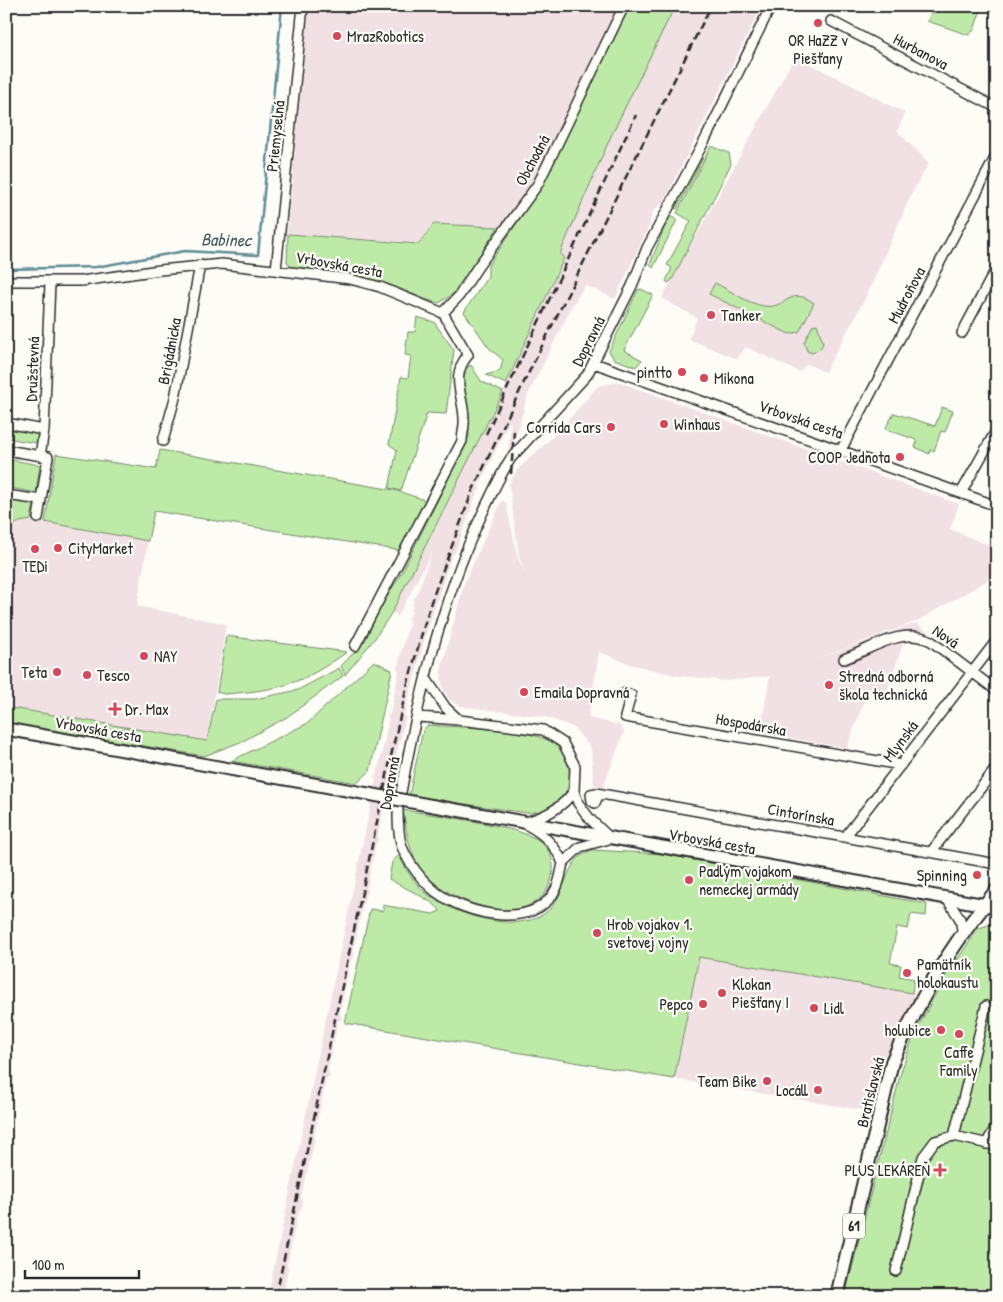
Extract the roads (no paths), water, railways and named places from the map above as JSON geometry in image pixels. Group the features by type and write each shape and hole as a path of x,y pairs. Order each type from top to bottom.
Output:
{"main road":[{"name":"Vrbovská cesta","path":"6,729 991,906"},
{"name":"Bratislavská","path":"837,1296 892,1062 906,1030 963,935 991,906 997,890"}],"street":[{"name":"Priemyselná","path":"276,270 303,6"},
{"name":"Obchodná","path":"443,313 460,296 477,268 538,184 624,6"},
{"name":"Dopravná","path":"563,863 556,889 548,899 540,907 518,915 492,913 467,907 449,900 426,884 412,866 403,848 398,824 401,791 418,717 448,597 468,546 503,470 511,458 578,387 594,363 632,286 647,248 706,138 771,6"},
{"name":"Hurbanova","path":"832,21 997,108"},
{"name":"Mudroňova","path":"841,450 997,154"},
{"name":"Vrbovská cesta","path":"6,281 50,283 81,281 222,264 350,279 380,286 443,313"},
{"name":"Brigádnicka","path":"163,441 175,398 200,266"},
{"path":"962,333 997,267"},
{"name":"Družstevná","path":"40,456 44,430 50,283"},
{"path":"355,646 462,442 464,419 457,378 461,363 468,355 443,313"},
{"name":"Vrbovská cesta","path":"594,363 997,506"},
{"path":"6,423 44,430"},
{"path":"961,493 997,429"},
{"path":"6,450 48,457 38,518"},
{"path":"6,494 41,500"},
{"name":"Nová","path":"844,659 890,640 908,636 921,636 997,691"},
{"name":"Mlynská","path":"845,838 997,640"},
{"path":"427,680 446,708 459,720"},
{"name":"Hospodárska","path":"625,693 631,694 625,717 901,765"},
{"path":"418,717 543,730 563,743 575,766 574,791 578,803 585,813 611,838"},
{"path":"932,852 997,768"},
{"path":"523,823 553,811 567,800 574,791"},
{"name":"Cintorínska","path":"599,794 997,864"},
{"path":"523,823 548,840 556,849 563,863 580,846 611,838"},
{"path":"947,899 960,919 963,935"},
{"path":"954,1136 986,1006"},
{"path":"986,1144 997,1125"},
{"path":"896,1271 923,1157 935,1142 954,1136 997,1146"}],"waterway":[{"name":"Babinec","path":"6,269 96,267 185,251 258,255 282,6"}],"railway":[{"path":"276,1296 393,747 407,686 431,602 472,492 524,382 711,6"},
{"path":"486,434 636,115"},
{"path":"511,474 514,431"}],"place":[{"name":"OR HaZZ v Piešťany","path":"818,23"},
{"name":"MrazRobotics","path":"337,36"},
{"name":"Tanker","path":"711,315"},
{"name":"pintto","path":"682,372"},
{"name":"Mikona","path":"704,378"},
{"name":"Winhaus","path":"664,424"},
{"name":"Corrida Cars","path":"611,427"},
{"name":"COOP Jednota","path":"900,457"},
{"name":"CityMarket","path":"58,548"},
{"name":"TEDi","path":"35,549"},
{"name":"NAY","path":"144,656"},
{"name":"Teta","path":"57,672"},
{"name":"Tesco","path":"87,675"},
{"name":"Stredná odborná škola technická","path":"829,685"},
{"name":"Emaila Dopravná","path":"524,692"},
{"name":"Dr. Max","path":"115,709"},
{"name":"Spinning","path":"977,875"},
{"name":"Padlým vojakom nemeckej armády","path":"689,880"},
{"name":"Hrob vojakov 1. svetovej vojny","path":"597,933"},
{"name":"Pamätník holokaustu","path":"907,973"},
{"name":"Klokan Piešťany I","path":"722,993"},
{"name":"Pepco","path":"703,1004"},
{"name":"Lidl","path":"814,1008"},
{"name":"holubice","path":"941,1030"},
{"name":"Caffe Family","path":"959,1034"},
{"name":"Team Bike","path":"767,1081"},
{"name":"Locáll","path":"818,1090"},
{"name":"PLUS LEKÁREŇ","path":"940,1170"}]}
